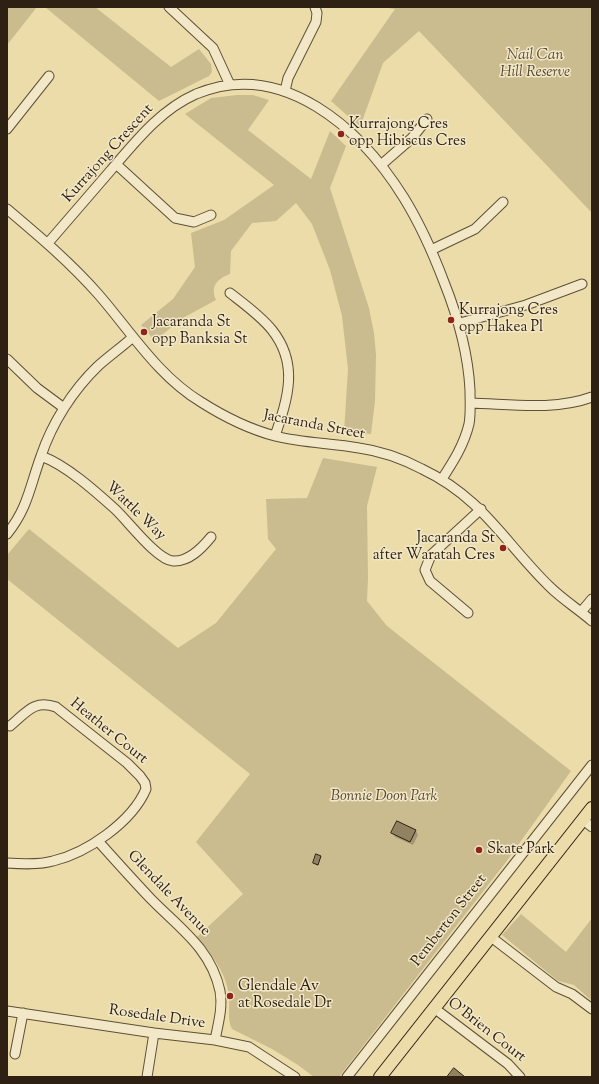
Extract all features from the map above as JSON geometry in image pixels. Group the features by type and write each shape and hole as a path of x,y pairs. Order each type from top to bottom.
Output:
{"main road":[{"path":"380,1077 491,937 587,823 592,808"}],"street":[{"path":"169,7 213,48 230,85"},
{"path":"285,91 288,78 316,22 316,7"},
{"path":"7,129 49,76"},
{"name":"Kurrajong Crescent","path":"48,243 142,134 168,110 197,94 230,85 256,84 285,91 302,98 331,116 354,136 381,165 404,198 431,250 460,323 467,359 470,403 469,423 463,443 442,480"},
{"path":"381,165 412,138 427,119"},
{"path":"116,164 175,218 194,222 211,215"},
{"path":"431,250 475,229 503,202"},
{"name":"Jacaranda Street","path":"7,209 48,243 98,294 165,374 185,391 201,402 241,423 275,436 360,448 387,454 423,469 466,495 481,509 549,587 592,621"},
{"path":"460,323 526,305 582,284"},
{"path":"230,293 271,329 283,347 289,366 289,386 275,436"},
{"path":"7,534 25,508 34,484 41,456 53,428 64,408 82,383 98,366 133,337"},
{"path":"7,359 37,388 64,408"},
{"path":"470,403 549,406 578,402 592,397"},
{"name":"Wattle Way","path":"41,456 56,463 115,509 160,556 173,561 186,558 199,551 211,538"},
{"path":"468,613 430,581 425,570 431,555 481,509"},
{"path":"581,612 592,599"},
{"name":"Heather Court","path":"10,726 36,705 43,703 56,707 126,763 145,783 146,789 135,807 98,841"},
{"name":"Pemberton Street","path":"348,1077 592,765"},
{"path":"7,863 52,862 66,858 98,841"},
{"name":"Glendale Avenue","path":"98,841 151,899 197,943 210,965 220,992 221,1004 215,1040"},
{"path":"491,937 556,987 572,994 592,1010"},
{"name":"O'Brien Court","path":"434,1008 508,1064 520,1077"},
{"name":"Rosedale Drive","path":"7,1011 154,1033 215,1040 249,1047 295,1077"},
{"path":"15,1054 22,1013"},
{"path":"147,1077 154,1033"}],"green space":[{"path":"7,7 37,7 7,45"},
{"path":"45,7 95,7 171,67 199,49 211,64 212,72 209,76 159,101"},
{"name":"Nail Can Hill Reserve","path":"381,7 592,7 592,213 419,31 383,63 360,127 331,101 395,9"},
{"path":"253,95 269,100 248,130 311,179 330,131 346,146 330,188 369,308 374,333 376,355 375,401 371,434 344,432 348,369 342,316 330,270 312,224 296,203 276,221 252,223 231,251 230,274 221,278 214,287 214,295 216,300 181,319 155,341 141,325 173,299 195,267 191,233 224,220 274,185 185,114 211,98"},
{"name":"Bonnie Doon Park","path":"323,458 377,467 367,506 367,601 387,626 571,771 506,862 339,1077 314,1077 272,1049 232,1029 229,1015 229,999 226,981 218,966 197,937 243,894 196,842 250,774 7,579 7,555 29,529 178,648 216,623 276,549 268,539 266,499 307,498"},
{"path":"521,914 566,952 592,918 592,1001 574,985 558,981 502,935"}],"building":[{"path":"397,821 416,830 410,842 391,833"},
{"path":"316,854 321,856 318,865 313,863"},
{"path":"454,1068 465,1077 447,1077"}],"place":[{"name":"Kurrajong Cres opp Hibiscus Cres","path":"341,134"},
{"name":"Kurrajong Cres opp Hakea Pl","path":"451,320"},
{"name":"Jacaranda St opp Banksia St","path":"144,332"},
{"name":"Jacaranda St after Waratah Cres","path":"503,548"},
{"name":"Skate Park","path":"479,850"},
{"name":"Glendale Av at Rosedale Dr","path":"230,996"}]}
